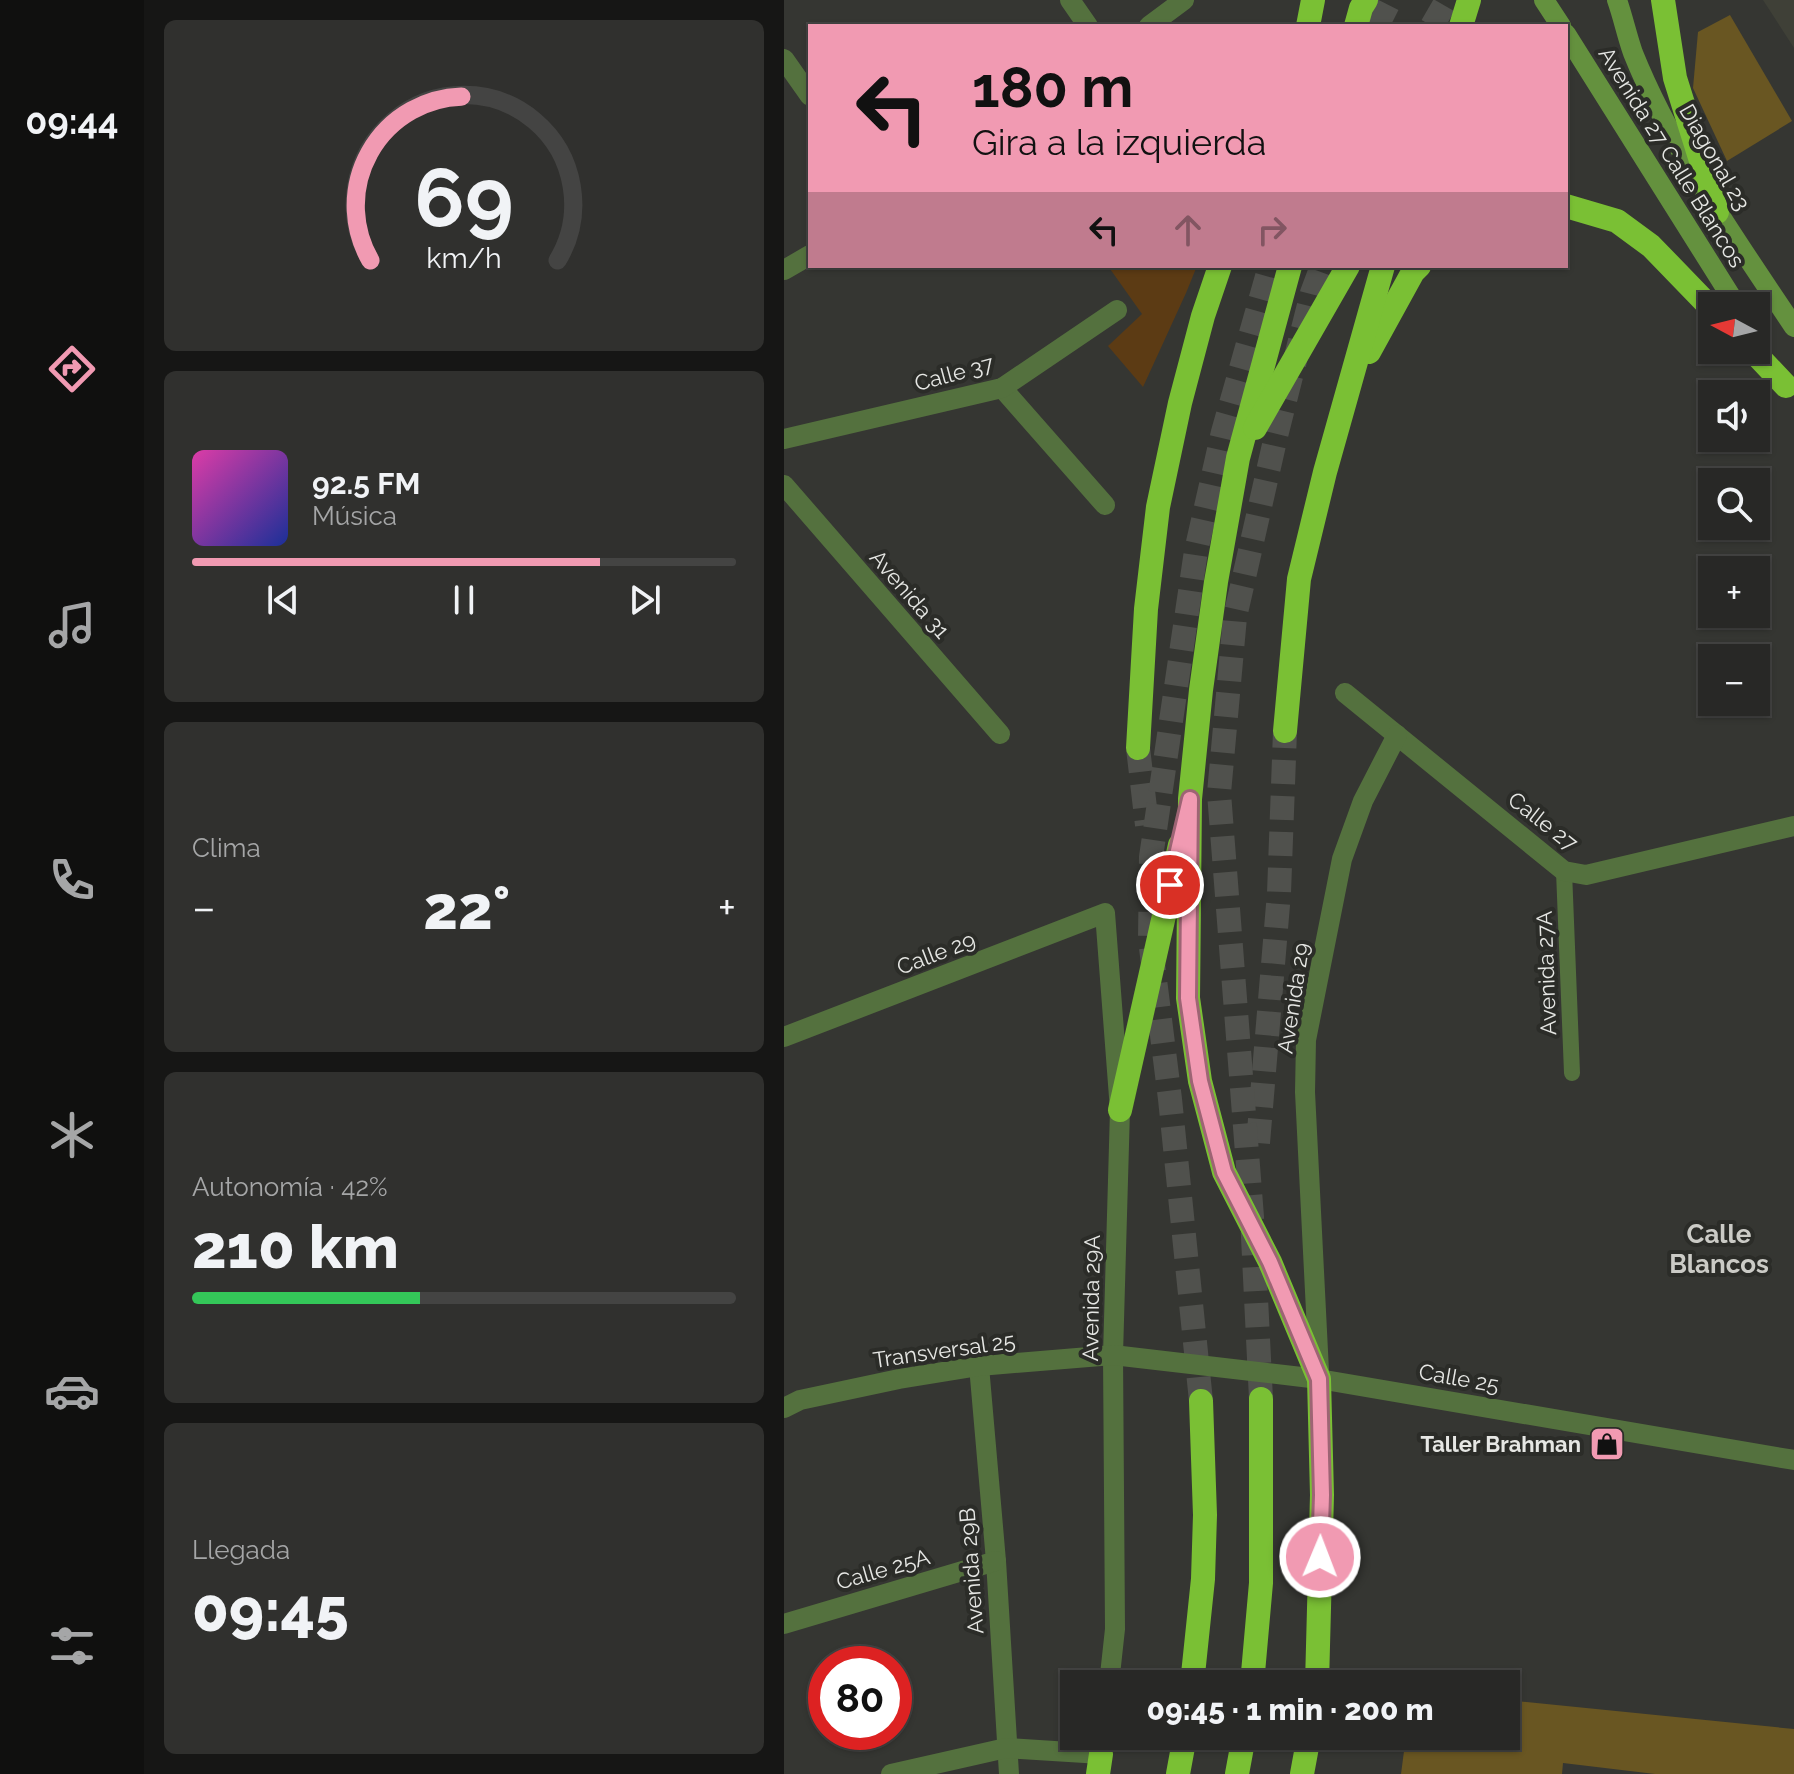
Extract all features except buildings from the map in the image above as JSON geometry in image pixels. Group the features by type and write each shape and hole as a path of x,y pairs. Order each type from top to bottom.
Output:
{"highway":[{"path":"1308,24 1313,0"},
{"path":"1462,24 1469,0"},
{"path":"1663,0 1675,78 1717,212"},
{"path":"1568,207 1617,221 1651,246 1698,295"},
{"path":"1138,748 1146,609 1158,507 1180,403 1219,268"},
{"path":"1289,268 1238,458 1216,582 1190,799 1188,998 1200,1081 1224,1172 1270,1262 1319,1379 1322,1495 1317,1670"},
{"path":"1238,458 1347,268"},
{"path":"1285,731 1299,579 1325,472 1382,268"},
{"path":"1350,385 1417,268"},
{"path":"1765,364 1790,392"},
{"path":"1120,1110 1190,799"},
{"path":"1253,1670 1261,1583 1261,1399"},
{"path":"1193,1670 1203,1579 1205,1515 1201,1401"},
{"path":"1178,1774 1182,1750"},
{"path":"1237,1774 1241,1750"},
{"path":"1302,1774 1306,1750"}],"main road":[{"path":"1544,0 1560,24"},
{"name":"Diagonal 23","path":"1617,0 1633,52 1663,116 1717,212 1794,327"},
{"name":"Avenida 27 Calle Blancos","path":"1568,37 1728,292"},
{"path":"1770,360 1790,392"}],"street":[{"path":"1070,0 1087,24"},
{"path":"1152,24 1184,0"},
{"path":"784,59 808,93"},
{"path":"784,270 808,256"},
{"name":"Calle 37","path":"784,439 1002,388 1117,310"},
{"path":"1002,388 1105,505"},
{"name":"Avenida 31","path":"784,485 1000,734"},
{"name":"Calle 27","path":"1345,693 1564,871 1586,875 1794,826"},
{"name":"Avenida 29","path":"1319,1379 1305,1092 1306,1040 1342,859 1363,801 1397,735"},
{"name":"Avenida 29A","path":"1105,913 1120,1110 1113,1355 1115,1629 1111,1670"},
{"name":"Calle 29","path":"784,1037 1105,913"},
{"name":"Calle 25","path":"1113,1355 1319,1379 1794,1460"},
{"name":"Transversal 25","path":"784,1408 800,1400 979,1366 1113,1355"},
{"name":"Avenida 29B","path":"979,1366 996,1561 1009,1774"},
{"name":"Calle 25A","path":"784,1624 996,1561"},
{"path":"891,1774 1006,1748 1101,1755"}],"lane":[{"name":"Avenida 27A","path":"1564,871 1572,1073"}],"shaded area":[{"path":"1763,0 1794,0 1794,48"},
{"path":"1109,268 1196,268 1143,387 1108,346 1142,314"}],"tunnel":[{"path":"1378,24 1390,0"},
{"path":"1433,24 1447,0"},
{"path":"1201,1401 1150,940 1151,857 1196,551 1223,432 1269,268"},
{"path":"1261,1399 1252,1217 1219,793 1235,617 1276,436 1312,293 1321,268"},
{"path":"1258,1143 1279,893 1285,731"},
{"path":"1138,748 1147,825"}],"place":[{"name":"Taller Brahman","path":"1607,1444"}],"district":[{"name":"Calle Blancos","path":"1719,1249"}],"route":[{"path":"1170,885 1190,799 1188,998 1200,1081 1224,1172 1270,1262 1319,1379 1320,1557"}]}
